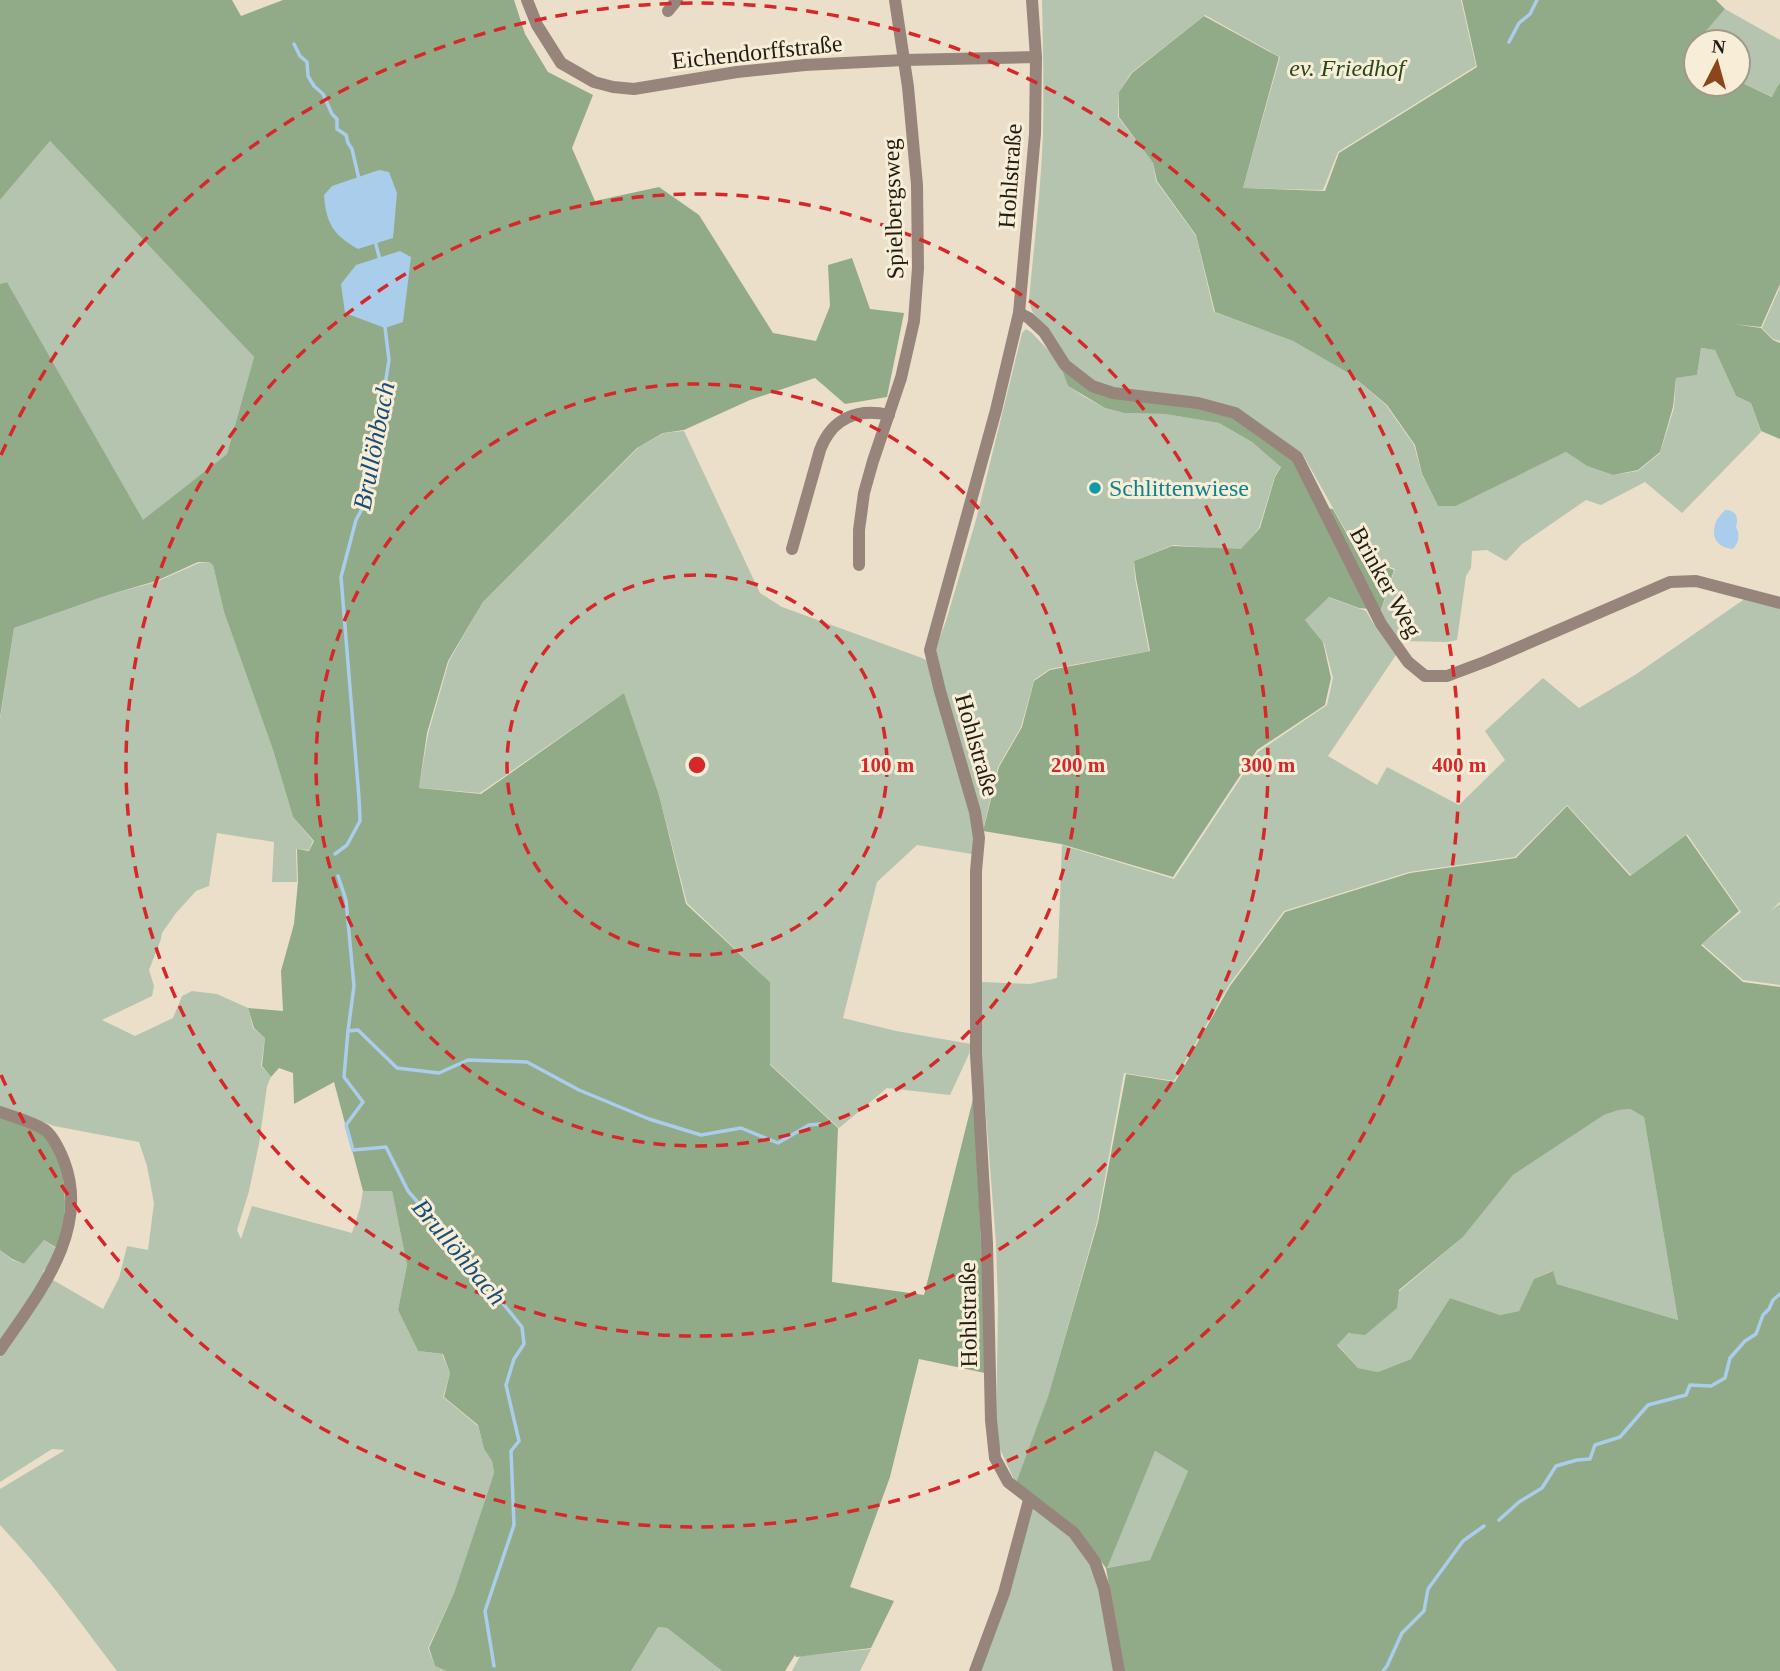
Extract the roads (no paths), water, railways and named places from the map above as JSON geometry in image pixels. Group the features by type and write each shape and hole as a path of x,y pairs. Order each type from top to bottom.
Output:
{"street":[{"name":"Eichendorffstraße","path":"527,0 537,25 561,62 594,82 613,87 634,89 737,72 805,65 1035,57"},
{"path":"668,11 677,0"},
{"name":"Spielbergsweg","path":"859,565 859,530 864,494 901,378 914,321 918,268 917,185 908,87 895,0"},
{"name":"Hohlstraße","path":"1032,0 1035,134 1019,313 996,410 930,650 975,811 979,838 976,871 976,1054 987,1242 991,1420 995,1458 1008,1482 1074,1533 1095,1562 1104,1588 1119,1671"},
{"name":"Brinker Weg","path":"1019,313 1044,332 1065,365 1092,386 1113,393 1198,403 1235,413 1297,457 1381,624 1408,662 1425,676 1447,676 1670,582 1696,581 1780,603"},
{"path":"792,549 820,450 831,428 845,418 860,413 889,415"},
{"path":"0,1112 46,1130 59,1147 67,1170 71,1202 69,1227 51,1274 0,1350"},
{"path":"975,1671 1004,1593 1029,1500"}],"water":[{"path":"379,170 389,172 397,193 393,238 358,249 342,239 332,227 324,195 332,186"},
{"path":"400,251 411,257 403,322 385,328 345,313 341,284 356,265"},
{"path":"1725,510 1732,511 1737,517 1738,538 1733,549 1721,545 1714,535 1716,523"}],"waterway":[{"path":"1509,42 1519,23 1530,14 1537,0"},
{"name":"Brullöhbach","path":"294,44 300,56 307,62 308,76 323,94 337,119 337,129 346,135 359,179"},
{"name":"Brullöhbach","path":"375,241 380,260"},
{"name":"Brullöhbach","path":"335,854 347,845 360,821 341,577 356,520 367,500 389,360 385,327"},
{"name":"Brullöhbach","path":"338,876 346,900 354,986 344,1077 363,1102 346,1125 353,1150 386,1147 408,1191 522,1327 524,1344 514,1359 506,1385 519,1441 511,1451 514,1525 485,1611 494,1666"},
{"path":"348,1031 358,1030 397,1068 439,1073 468,1060 527,1062 579,1090 649,1119 701,1135 741,1128 778,1143 809,1125 820,1124"},
{"path":"1499,1520 1519,1502 1542,1488 1556,1466 1590,1459 1595,1445 1620,1437 1648,1405 1686,1395 1690,1385 1711,1386 1725,1378 1730,1358 1745,1341 1756,1334 1763,1315 1780,1294"},
{"path":"1383,1671 1402,1633 1424,1611 1428,1589 1463,1541 1484,1526"}],"place":[{"name":"Schlittenwiese","path":"1095,488"}],"park label":[{"name":"ev. Friedhof","path":"1347,68"}]}
